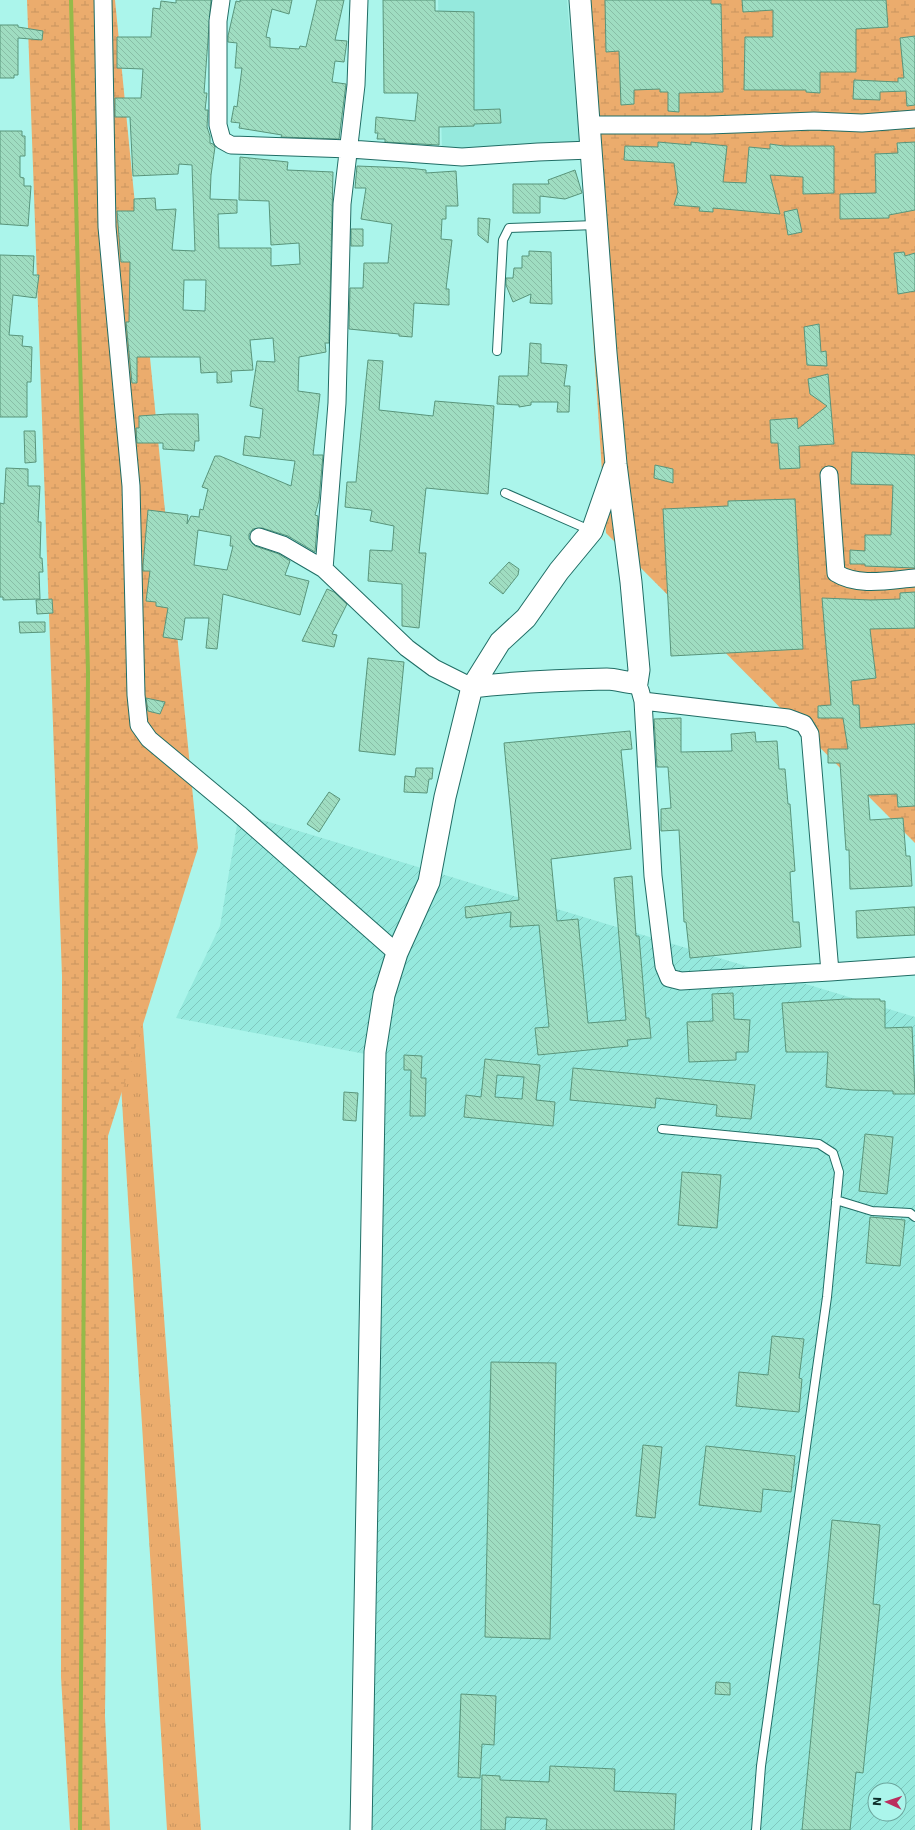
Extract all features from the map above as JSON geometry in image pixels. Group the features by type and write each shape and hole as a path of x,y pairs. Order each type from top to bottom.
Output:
{"street":[{"path":"103,0 107,228 131,486 136,695 139,726 149,739 164,753 239,814 397,953"},
{"path":"221,0 218,21 218,125 222,140 232,145 350,149 462,157 591,150"},
{"path":"324,569 337,403 342,204 350,149 356,85 359,0"},
{"path":"580,0 588,125 606,353 616,464 632,582 653,876 664,966 669,978 681,981 915,966"},
{"path":"588,125 710,125 793,121 862,122 915,119"},
{"path":"361,1830 375,1052 384,995 397,953 429,882 445,797 472,686 500,642 526,618 559,572 592,531 616,464"},
{"path":"829,475 836,573 845,579 858,581 915,578"},
{"path":"259,537 283,545 324,569 407,648 434,668 472,686 531,681 610,679 625,683 640,692 788,718 804,724 810,734 830,972"}],"lane":[{"path":"497,351 503,240 509,228 597,225"},
{"path":"505,494 592,531"},
{"path":"662,1129 819,1144 833,1153 839,1172 827,1297 762,1758 756,1830"},
{"path":"836,1200 872,1211 910,1213 915,1217"}],"shaded area":[{"path":"438,0 567,0 580,146 442,151"},
{"path":"239,813 915,1017 915,1830 370,1830 381,1057 176,1018 220,926"}],"green space":[{"path":"27,0 115,0 198,848 108,1136 109,1380 105,1716 110,1830 70,1830 61,1677 62,976"},
{"path":"54,0 69,0 201,1830 167,1830"},
{"path":"571,0 915,0 915,843 606,533"}],"building":[{"path":"176,0 211,0 204,93 207,93 205,110 208,110 207,127 210,136 210,143 215,147 211,175 210,199 237,200 237,213 218,214 219,248 271,248 271,266 300,264 299,243 271,245 269,201 239,200 240,157 288,162 287,170 333,172 329,343 325,343 326,352 299,357 298,391 320,394 313,455 323,455 319,500 315,515 318,516 315,552 288,536 262,528 253,529 249,534 249,539 255,546 279,554 290,561 285,575 309,581 300,615 223,594 217,649 206,648 209,618 185,618 182,640 163,637 168,608 156,606 156,602 146,601 150,571 143,571 143,565 148,510 188,515 187,524 191,516 199,517 200,509 203,510 208,489 202,487 215,456 220,456 291,486 295,461 243,455 245,436 260,438 263,409 250,406 257,361 275,362 273,338 250,340 253,370 231,371 232,382 217,383 217,372 201,373 200,357 137,357 137,383 132,383 126,322 129,322 130,262 121,262 117,211 134,211 134,199 155,198 156,210 176,209 172,250 195,251 192,165 179,164 178,174 133,176 130,117 115,117 115,98 141,98 143,69 117,68 117,37 151,37 153,8 160,9 161,1 176,3","holes":["184,280 206,280 205,311 183,310","198,530 231,536 230,546 233,546 227,570 194,565"]},
{"path":"240,0 292,0 289,14 272,9 266,37 270,38 270,47 299,49 300,46 306,47 317,0 344,0 335,40 347,41 344,62 335,61 332,82 346,84 339,139 281,137 282,135 239,128 240,123 231,122 234,106 237,107 242,68 235,68 237,43 228,42 228,36 236,1 240,2"},
{"path":"383,0 435,0 435,11 474,12 474,110 500,109 501,123 474,124 474,126 439,127 439,145 385,142 385,139 377,139 378,133 375,133 376,117 415,121 418,93 384,93"},
{"path":"605,0 711,0 711,4 721,4 723,92 679,93 679,112 668,111 668,92 660,92 660,89 634,90 634,104 621,105 619,51 606,52"},
{"path":"742,0 886,0 888,27 856,29 856,72 820,72 820,93 806,92 806,90 744,90 745,37 773,37 773,10 743,12"},
{"path":"0,25 18,25 18,27 43,31 42,40 18,38 18,75 14,75 14,78 0,78"},
{"path":"915,36 915,105 907,106 906,91 880,92 880,100 853,99 854,80 898,82 898,78 904,78 900,38"},
{"path":"0,131 22,131 22,136 25,136 25,156 20,156 20,177 24,178 24,186 31,186 28,226 0,224"},
{"path":"658,142 691,145 691,142 727,146 723,182 746,183 749,147 770,149 770,144 784,146 834,146 834,193 803,194 803,177 770,175 780,214 713,208 713,212 699,211 700,207 674,205 678,192 674,163 624,160 625,146 658,147"},
{"path":"915,142 915,210 889,215 889,218 840,219 840,194 876,193 875,154 898,153 897,143"},
{"path":"357,166 408,168 426,170 426,173 456,171 458,206 446,206 446,219 442,219 441,239 452,240 446,289 449,289 449,305 414,303 412,337 399,336 399,334 349,329 350,288 363,288 364,263 388,263 392,224 361,219 366,188 355,188"},
{"path":"575,170 582,193 565,199 540,196 540,213 513,213 513,184 549,184 548,180"},
{"path":"797,209 802,232 788,235 784,212"},
{"path":"478,218 490,219 488,243 478,235"},
{"path":"351,229 363,229 363,246 351,246"},
{"path":"529,251 551,252 552,304 530,303 531,294 513,302 506,285 506,278 513,278 514,268 522,268 522,256 529,256"},
{"path":"904,252 905,256 915,253 915,291 898,294 894,253"},
{"path":"0,255 34,256 33,275 39,275 36,298 13,295 9,335 23,336 22,346 32,347 31,382 27,382 27,417 0,417"},
{"path":"819,324 821,352 826,351 827,366 807,365 804,327"},
{"path":"530,343 541,344 541,363 567,365 564,386 570,386 569,412 557,412 558,402 531,402 531,405 519,407 519,405 497,404 499,376 528,376"},
{"path":"368,360 383,361 379,410 433,416 435,401 494,406 488,494 426,488 419,553 426,553 419,628 402,626 402,584 368,581 370,550 392,551 394,526 370,521 372,511 370,510 345,507 347,482 356,482"},
{"path":"828,374 834,444 799,446 800,468 780,469 778,443 771,443 770,420 797,418 798,429 827,406 810,394 808,379"},
{"path":"198,414 199,441 195,441 194,451 163,449 163,443 137,443 136,428 139,428 139,416"},
{"path":"24,431 35,431 36,462 25,463"},
{"path":"852,452 915,455 915,568 850,564 850,550 865,551 865,535 891,535 893,485 851,484"},
{"path":"655,465 673,469 673,483 654,478"},
{"path":"6,468 28,469 28,486 40,486 38,522 41,522 40,558 42,558 43,572 39,572 40,599 3,600 3,597 0,597 0,503 4,504"},
{"path":"795,499 803,649 671,656 663,509 728,506 728,501"},
{"path":"509,562 519,569 518,575 503,594 489,583"},
{"path":"327,589 334,592 347,604 332,634 337,635 334,647 302,641"},
{"path":"915,592 915,628 870,629 876,678 851,681 853,705 859,705 860,728 915,724 915,806 898,807 897,794 868,795 870,820 903,818 906,856 910,856 912,886 850,889 849,850 846,850 840,763 828,763 828,749 848,749 843,718 818,718 818,706 831,705 822,598 871,600 900,599 900,593"},
{"path":"52,599 53,613 37,614 36,600"},
{"path":"19,622 45,622 45,632 20,633"},
{"path":"368,658 404,662 395,755 359,751"},
{"path":"146,698 165,702 160,714 148,711"},
{"path":"681,718 681,752 732,751 731,734 755,732 756,742 777,741 779,769 785,769 788,804 790,804 795,871 790,872 793,922 799,922 801,947 690,958 686,922 684,922 679,830 661,831 661,809 671,808 668,767 657,767 654,719"},
{"path":"630,731 632,749 621,750 631,849 551,859 557,921 578,919 588,1023 626,1020 614,878 632,876 636,936 639,936 646,1018 649,1018 651,1038 627,1040 628,1046 538,1055 535,1028 549,1027 539,925 510,927 511,912 466,918 465,907 519,900 504,743"},
{"path":"416,768 433,768 432,779 429,779 427,793 404,792 405,776 415,777"},
{"path":"329,792 340,799 319,832 307,824"},
{"path":"915,907 915,935 857,938 856,911"},
{"path":"733,993 734,1019 750,1020 748,1052 736,1052 736,1060 689,1062 687,1022 713,1021 712,994"},
{"path":"846,999 880,999 880,1001 885,1001 885,1028 912,1027 915,1094 893,1094 893,1091 853,1090 826,1087 828,1052 786,1052 782,1003"},
{"path":"404,1055 422,1056 421,1078 426,1078 425,1116 410,1116 411,1070 404,1070"},
{"path":"485,1059 540,1065 536,1100 555,1102 553,1126 464,1117 466,1095 481,1097","holes":["497,1075 524,1077 522,1099 495,1097"]},
{"path":"573,1068 755,1085 751,1119 716,1116 717,1105 656,1098 655,1108 570,1100"},
{"path":"344,1092 358,1093 356,1121 343,1120"},
{"path":"865,1134 893,1137 887,1194 859,1191"},
{"path":"682,1172 721,1175 717,1228 678,1225"},
{"path":"870,1217 905,1220 900,1266 866,1263"},
{"path":"772,1336 804,1339 799,1378 802,1379 799,1412 736,1406 739,1372 768,1375"},
{"path":"491,1362 556,1363 550,1639 485,1637"},
{"path":"643,1445 662,1447 655,1518 636,1516"},
{"path":"706,1446 795,1456 791,1492 763,1489 761,1512 699,1505"},
{"path":"832,1520 880,1525 873,1604 880,1605 863,1773 856,1772 850,1830 802,1830"},
{"path":"716,1682 730,1683 730,1695 715,1694"},
{"path":"461,1694 496,1696 494,1745 482,1744 480,1778 458,1777"},
{"path":"550,1766 615,1769 614,1791 676,1794 674,1830 546,1830 547,1819 506,1817 505,1830 481,1830 482,1775 500,1776 500,1780 549,1782"}],"waterway":[{"path":"71,0 88,673 80,1830"}]}
